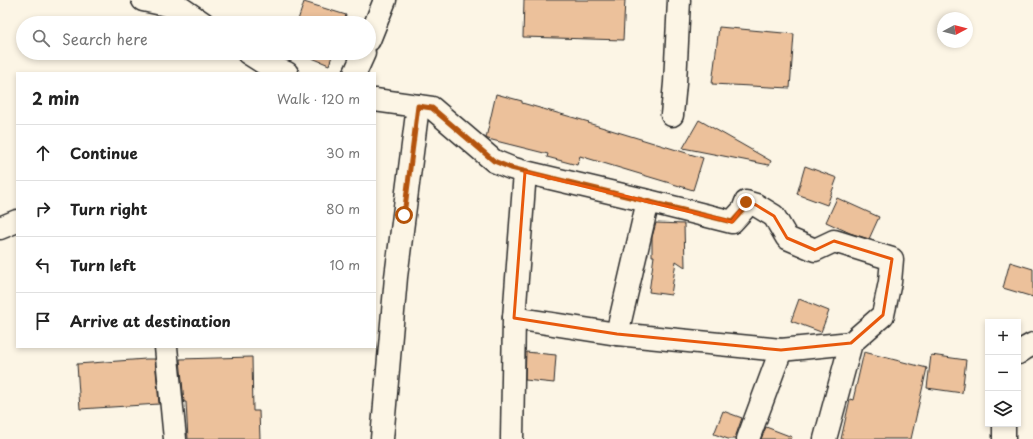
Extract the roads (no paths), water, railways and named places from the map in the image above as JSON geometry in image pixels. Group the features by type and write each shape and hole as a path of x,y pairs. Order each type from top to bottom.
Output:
{"street":[{"path":"143,0 182,8 193,16"},
{"path":"376,22 385,0"},
{"path":"672,115 679,0"},
{"path":"259,60 284,72"},
{"path":"355,72 361,60"},
{"path":"376,100 432,108 494,161 511,168 732,222 743,210 746,202 756,205 774,216 787,238 815,250 834,241 892,259 890,282 884,315 851,343 825,439"},
{"path":"382,439 396,277 418,106"},
{"path":"512,439 514,318 525,172"},
{"path":"617,334 648,201"},
{"path":"0,228 16,222"},
{"path":"514,318 617,334 781,350 851,343"},
{"path":"1021,351 1033,344"},
{"path":"166,348 175,439"},
{"path":"748,439 781,350"},
{"path":"1004,427 1004,439"}]}
